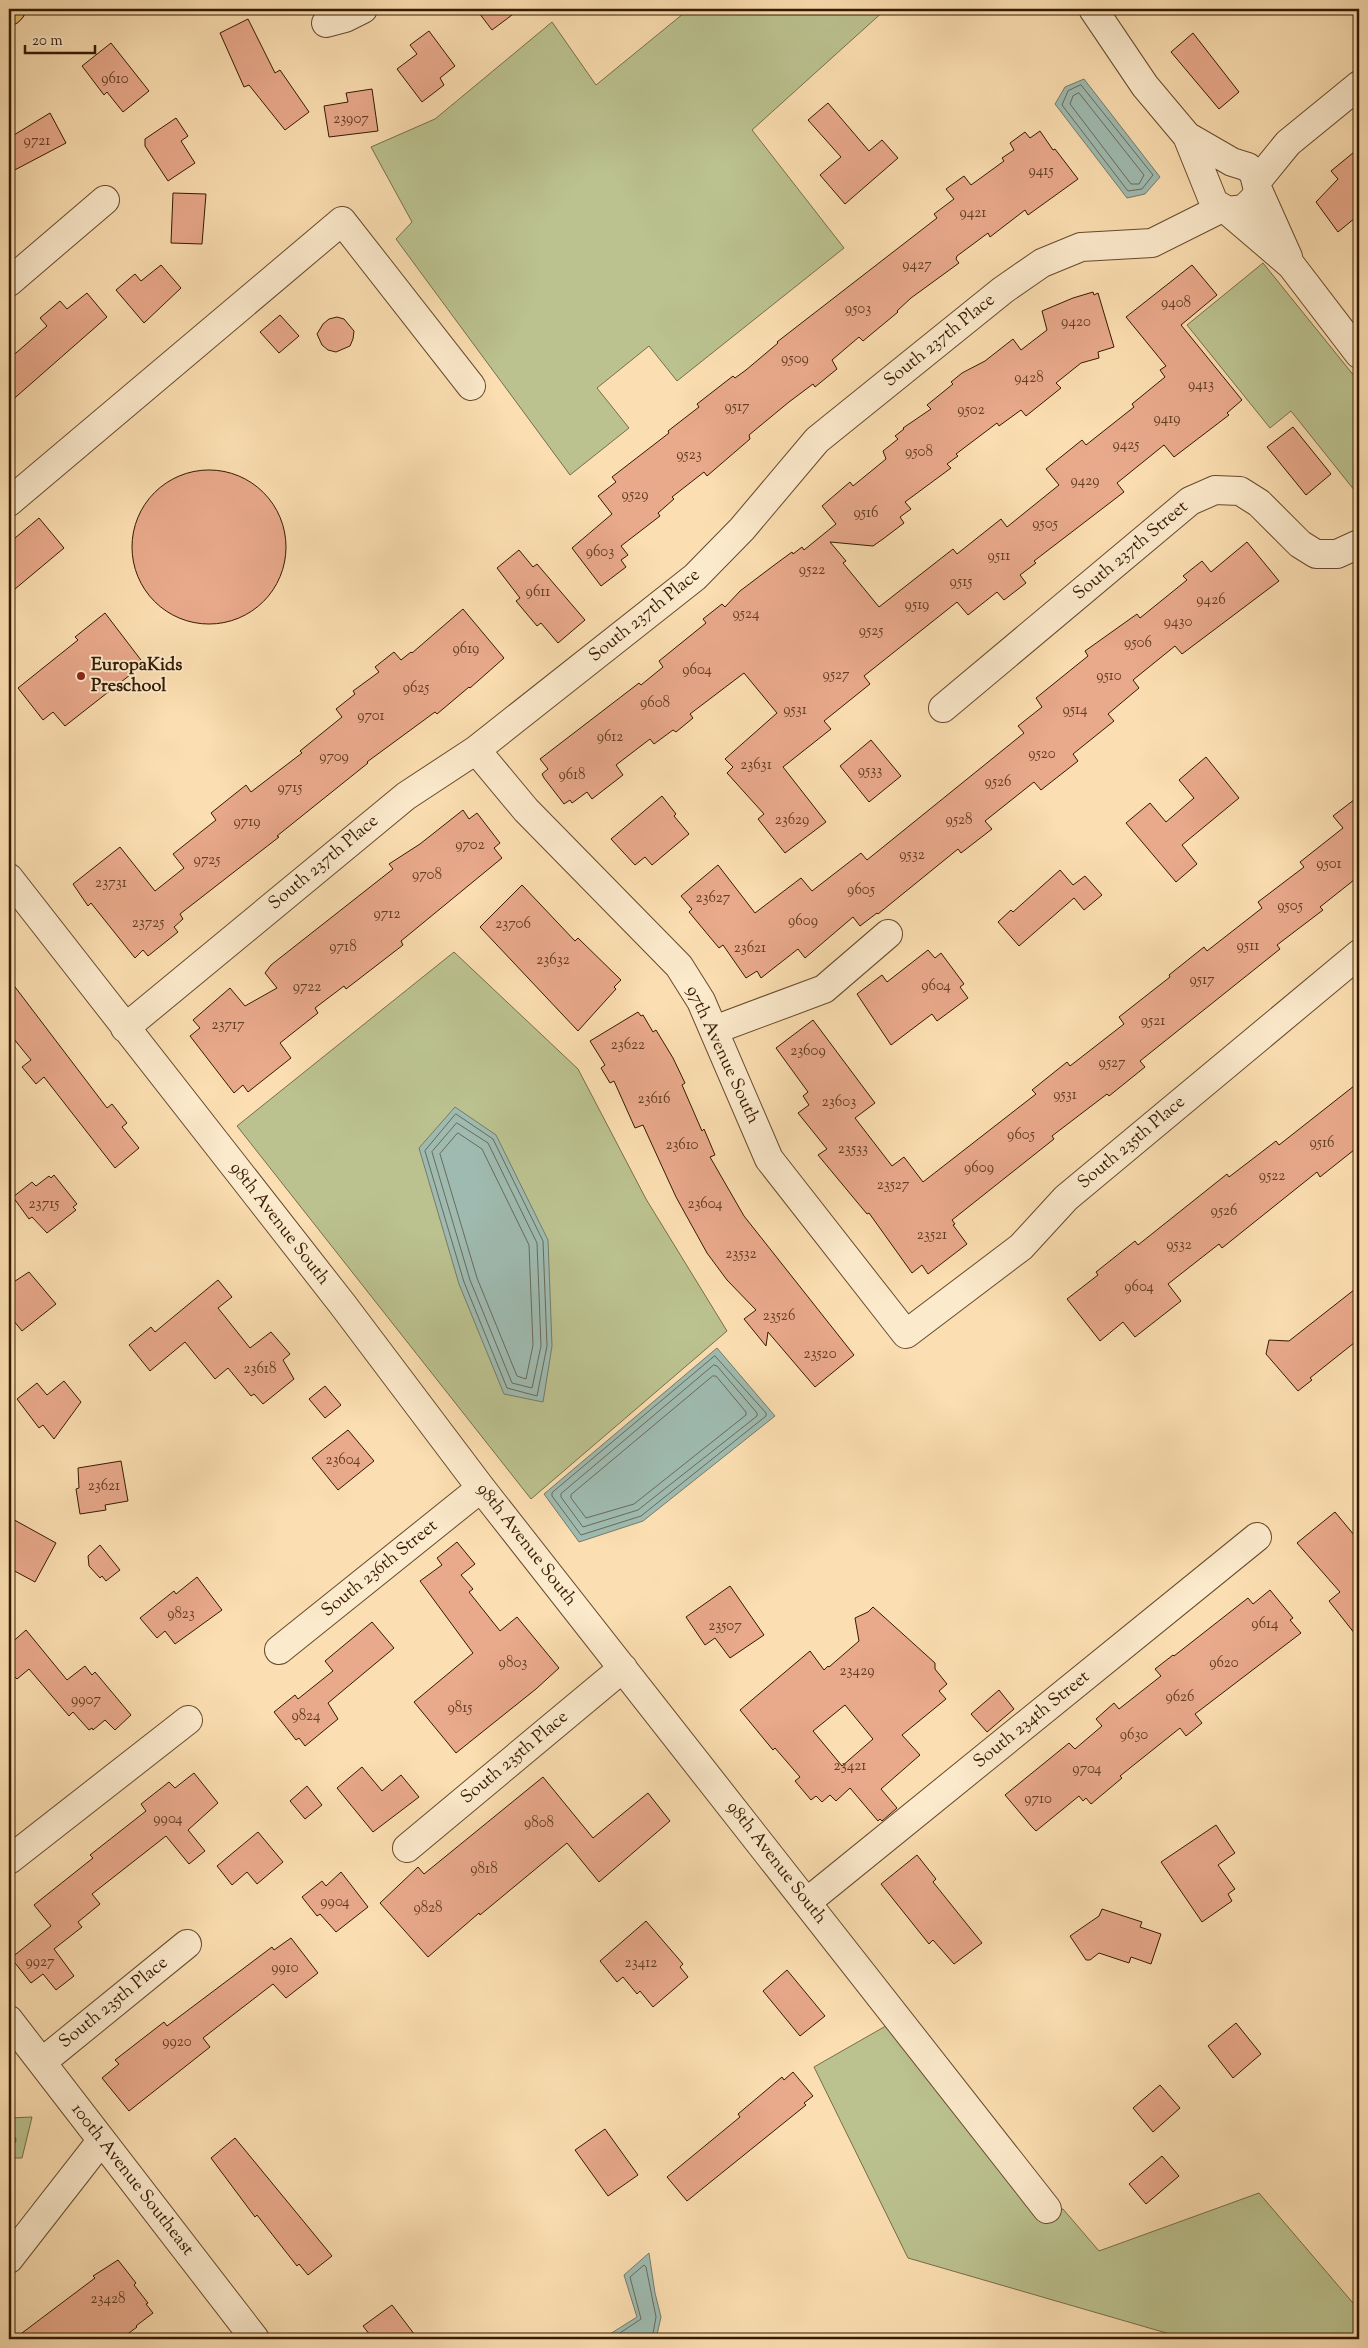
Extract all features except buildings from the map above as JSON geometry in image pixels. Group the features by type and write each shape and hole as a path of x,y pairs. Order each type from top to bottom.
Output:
{"street":[{"path":"326,23 345,18 363,9"},
{"path":"1093,9 1145,86 1187,136 1216,201 1291,265"},
{"path":"1247,174 1359,85"},
{"path":"1187,136 1247,174 1291,265 1359,354"},
{"path":"1216,201 1214,171 1219,166 1247,174"},
{"name":"South 237th Place","path":"125,1028 406,796 476,750 695,577 742,529 817,440 1003,290 1042,263 1081,247 1152,243 1167,236 1216,201 1244,209 1255,198 1247,174"},
{"path":"9,282 105,200"},
{"path":"9,502 342,221 471,386"},
{"name":"South 237th Street","path":"943,708 1190,501 1215,490 1240,491 1253,499 1300,544 1316,554 1337,554 1359,544"},
{"name":"97th Avenue South","path":"476,750 526,810 679,966 701,1000 769,1160 906,1334"},
{"name":"98th Avenue South","path":"9,878 343,1304 481,1488 1047,2209"},
{"path":"714,1030 824,989 888,934"},
{"name":"South 235th Place","path":"906,1334 1021,1247 1066,1198 1359,954"},
{"name":"South 236th Street","path":"279,1650 481,1488"},
{"name":"South 234th Street","path":"807,1902 1257,1537"},
{"name":"South 235th Place","path":"407,1848 623,1668"},
{"path":"9,1860 188,1720"},
{"name":"South 235th Place","path":"42,2062 187,1944"},
{"name":"100th Avenue Southeast","path":"9,2020 255,2339"},
{"path":"9,2259 101,2140"}],"green space":[{"path":"689,9 886,9 752,130 844,248 677,381 649,346 597,388 629,428 570,475 396,239 412,222 371,147 435,119 552,22 596,85"},
{"path":"1263,263 1359,382 1359,496 1291,411 1270,428 1187,325"},
{"path":"454,952 578,1069 646,1199 727,1331 531,1499 237,1126"},
{"path":"898,2019 1047,2209 1063,2209 1099,2251 1259,2193 1359,2310 1359,2339 1187,2339 908,2258 814,2067"},
{"path":"32,2117 22,2158 9,2158 9,2118"}],"water":[{"path":"1084,79 1160,177 1145,194 1127,198 1055,104 1065,87"},
{"path":"455,1107 496,1135 548,1240 552,1346 543,1402 504,1394 459,1284 419,1148"},
{"path":"717,1348 775,1416 643,1521 579,1542 544,1494"},
{"path":"649,2253 661,2317 656,2339 602,2339 637,2317 624,2275"}],"place":[{"name":"EuropaKids Preschool","path":"81,676"}]}
